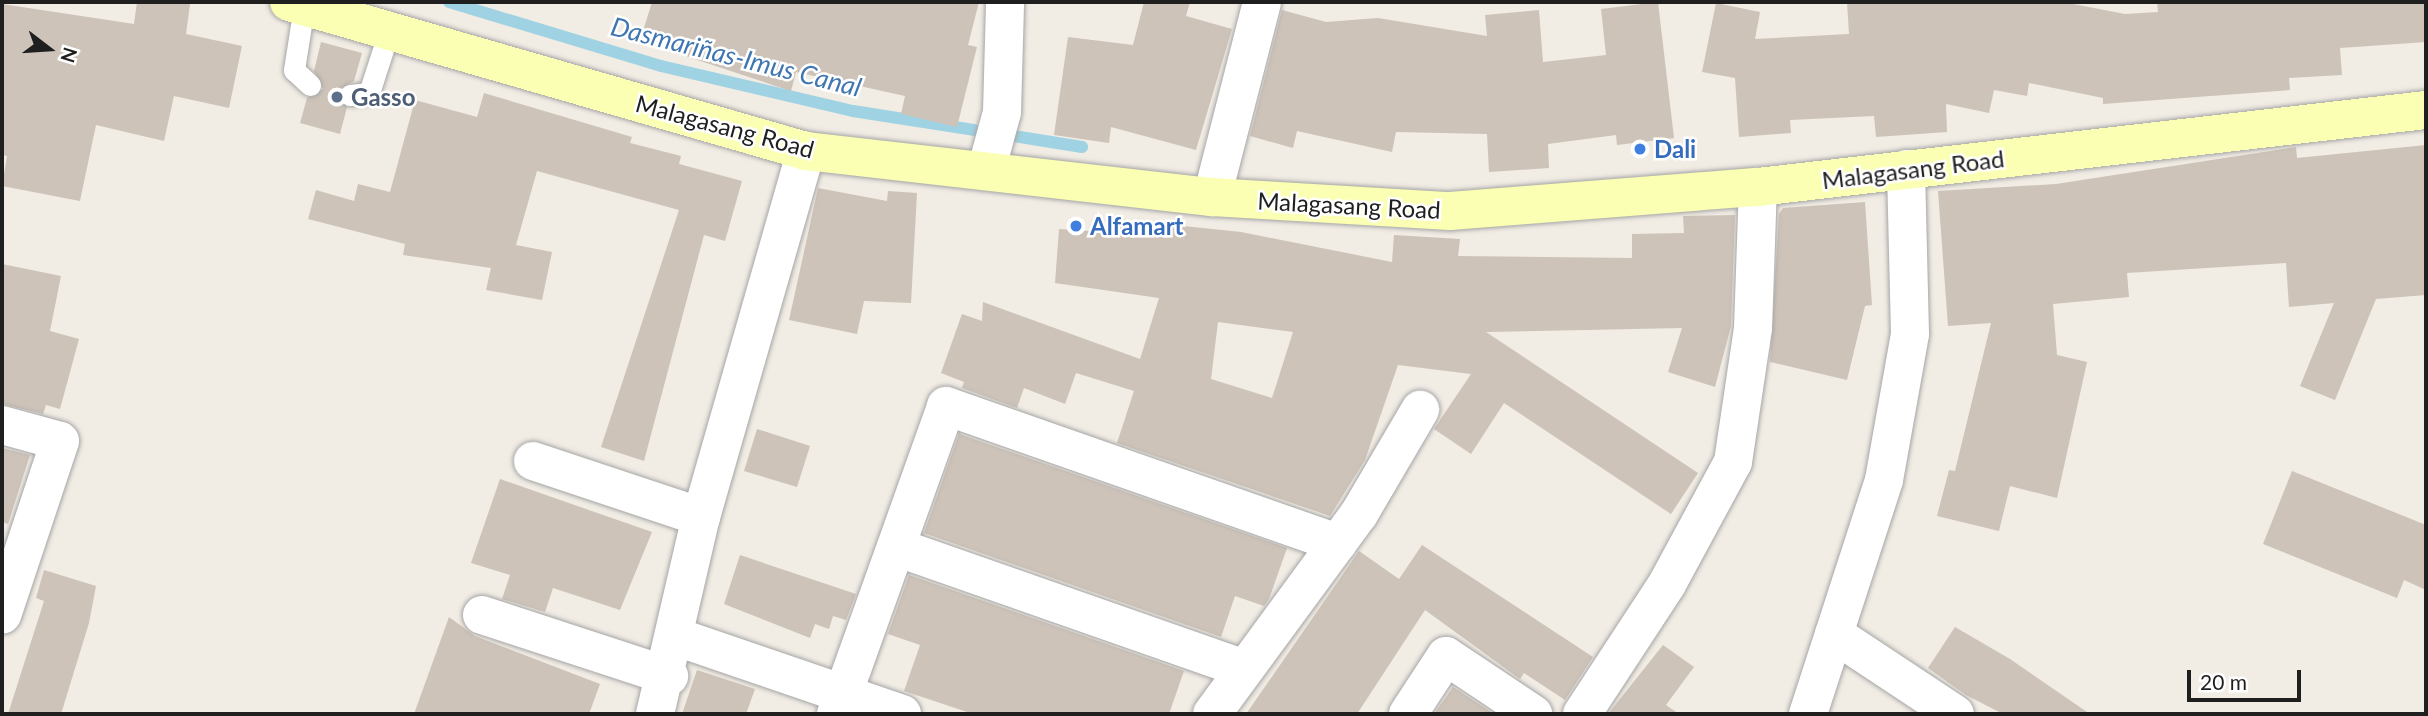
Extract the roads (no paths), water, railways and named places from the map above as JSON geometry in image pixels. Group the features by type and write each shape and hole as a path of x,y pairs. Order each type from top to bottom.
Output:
{"main road":[{"name":"Malagasang Road","path":"297,4 806,151 1212,197 1450,211 1758,187 2426,110"}],"street":[{"path":"986,171 1002,111 1005,2"},
{"path":"1212,197 1262,2"},
{"path":"655,714 669,676 701,517 806,151"},
{"path":"1808,714 1884,480 1910,334 1906,169"},
{"path":"1583,714 1667,584 1733,462 1753,328 1758,187"},
{"path":"840,704 899,548 946,406 1338,543"},
{"path":"1212,714 1242,668 1338,543 1420,410"},
{"path":"2,425 60,441 2,615"},
{"path":"533,461 701,517"},
{"path":"899,548 1242,668"},
{"path":"482,615 669,676"},
{"path":"1834,634 1955,714"},
{"path":"677,637 840,704 902,714"},
{"path":"1408,714 1446,656 1533,714"}],"lane":[{"path":"297,4 293,71 310,85"},
{"path":"350,95 369,93 389,31"}],"waterway":[{"name":"Dasmariñas-Imus Canal","path":"449,2 661,66 853,111 974,130"},
{"name":"Dasmariñas-Imus Canal","path":"1014,136 1082,147"}],"place":[{"name":"Gasso","path":"337,97"},
{"name":"Dali","path":"1640,149"},
{"name":"Alfamart","path":"1076,226"}]}
